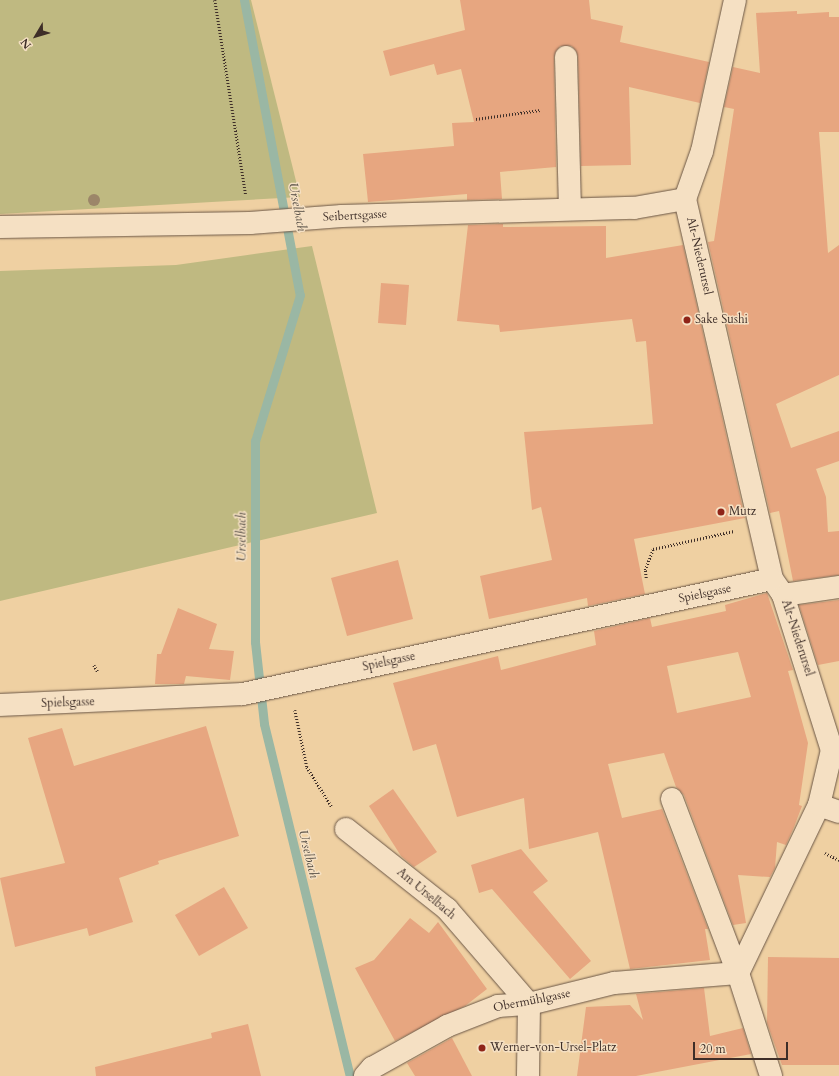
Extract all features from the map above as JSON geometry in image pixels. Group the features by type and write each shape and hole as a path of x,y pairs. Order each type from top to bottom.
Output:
{"street":[{"path":"685,199 702,151 735,0"},
{"path":"566,57 570,209"},
{"name":"Seibertsgasse","path":"0,227 248,214 342,216 634,208 685,199"},
{"name":"Alt-Niederursel","path":"685,199 777,587 832,750 829,808 738,973"},
{"name":"Spielsgasse","path":"0,705 292,692 777,587 839,587"},
{"path":"672,799 738,973 771,1076"},
{"name":"Am Urselbach","path":"346,829 448,909 529,1004"},
{"name":"Obermühlgasse","path":"369,1072 473,1013 529,1004 614,984 738,973"},
{"path":"528,1076 529,1004"}],"path":[{"path":"215,0 248,214"},
{"path":"476,119 568,107"},
{"path":"645,570 653,549 741,529"},
{"path":"292,692 307,767 346,829"},
{"path":"832,857 839,860"}],"shaded area":[{"path":"0,0 251,0 300,197 0,214"},
{"path":"312,246 377,513 0,601 0,271 176,265"}],"building":[{"path":"460,0 589,0 591,19 623,26 620,42 709,62 700,103 629,87 631,165 581,166 578,56 572,46 560,46 554,57 556,167 500,172 502,199 467,200 467,194 368,202 363,154 454,146 452,123 474,122 461,69 437,75 434,64 390,76 383,51 465,30"},
{"path":"797,11 797,14 829,12 829,17 839,17 839,132 819,132 828,253 839,245 839,375 776,404 791,448 839,431 839,461 816,469 826,497 828,532 839,531 839,575 793,581 779,511 770,513 708,242 714,241 734,109 724,107 733,67 760,73 756,13"},
{"path":"503,224 503,227 606,226 606,258 683,245 745,518 634,539 645,594 588,606 587,598 489,619 480,576 552,560 541,507 532,510 524,432 653,424 646,341 636,342 632,319 500,332 499,325 457,321 468,225"},
{"path":"381,283 409,285 406,325 378,323"},
{"path":"398,560 413,619 347,636 331,578"},
{"path":"767,593 793,670 788,671 808,743 799,805 802,806 786,845 777,842 775,868 770,877 738,875 746,923 733,925 684,795 676,787 664,753 608,764 622,818 662,809 708,929 705,929 710,960 630,969 598,832 529,849 524,798 457,817 436,744 413,751 393,683 498,656 501,670 596,645 594,631 650,618 652,627 726,611 725,605","holes":["738,652 751,697 677,713 667,666"]},
{"path":"839,600 839,661 818,665 799,605"},
{"path":"178,608 217,624 209,649 234,651 230,680 186,676 184,684 155,684 157,654 161,654"},
{"path":"206,726 239,836 158,861 159,864 119,878 133,922 89,936 87,928 15,947 0,878 65,863 28,738 62,728 74,766"},
{"path":"393,789 437,852 414,867 401,856 369,806"},
{"path":"521,849 548,881 533,892 591,961 570,979 492,889 479,893 471,865"},
{"path":"224,887 248,928 199,956 175,915"},
{"path":"410,918 429,933 438,922 487,989 465,1006 395,1041 355,968 374,960"},
{"path":"768,957 839,958 839,1065 782,1065 767,1023"},
{"path":"704,988 710,1036 743,1028 751,1054 636,1076 577,1076 586,1007 630,1005 643,1020 636,994"},
{"path":"248,1024 261,1076 96,1076 95,1067 212,1038 211,1033"},
{"path":"452,1038 472,1076 415,1076 407,1063"}],"waterway":[{"name":"Urselbach","path":"244,0 300,295 255,441 255,642 264,724 350,1076"}],"place":[{"name":"Sake Sushi","path":"687,320"},
{"name":"Mutz","path":"721,512"},
{"name":"Werner-von-Ursel-Platz","path":"482,1048"}]}
